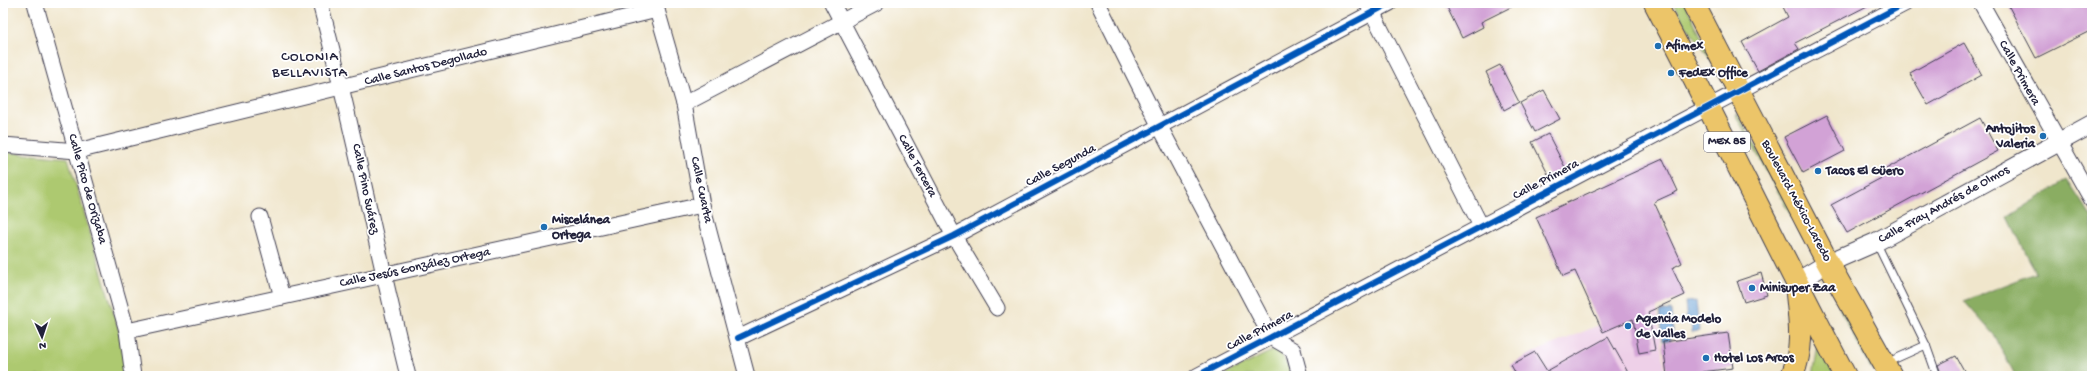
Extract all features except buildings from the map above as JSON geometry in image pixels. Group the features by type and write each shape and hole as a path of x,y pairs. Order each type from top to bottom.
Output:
{"main road":[{"name":"MEX 85","path":"1655,3 1710,107 1795,283 1845,376"},
{"name":"Boulevard México-Laredo","path":"1693,3 1737,90 1887,370"},
{"path":"1792,376 1798,363 1802,340 1795,283"}],"street":[{"name":"Calle Pico de Orizaba","path":"35,3 127,331 133,376"},
{"name":"Calle Pino Suárez","path":"320,3 343,88 383,275 408,376"},
{"name":"Calle Tercera","path":"832,3 954,236 997,308"},
{"path":"684,104 877,3"},
{"path":"1098,3 1159,125 1270,337 1293,350 1300,376"},
{"name":"Calle Segunda","path":"738,338 954,236 1370,8 1390,3"},
{"name":"Calle Primera","path":"1197,376 1710,107 1737,90 1906,3"},
{"name":"Calle Primera","path":"1981,3 2058,143 2092,200"},
{"name":"Calle Santos Degollado","path":"3,145 77,151 343,88 656,6"},
{"name":"Calle Cuarta","path":"656,6 684,104 702,205 747,376"},
{"path":"1370,8 1481,226"},
{"name":"Calle Fray Andrés de Olmos","path":"1795,283 1828,262 1876,242 2092,124"},
{"name":"Calle Jesús González Ortega","path":"127,331 702,205"},
{"path":"260,217 282,297"}],"lane":[{"path":"1876,242 1926,345 1937,376"},
{"path":"1887,370 1926,345"}],"shaded area":[{"name":"Agencia Modelo de Valles","path":"1656,301 1666,376 1517,376 1511,365 1535,352"}],"green space":[{"path":"1674,3 1685,3 1722,80 1701,44 1685,24"},
{"path":"1735,114 1738,115 1808,239 1804,239"},
{"path":"3,152 68,158 119,331 126,376 3,376"},
{"path":"2067,180 2092,218 2092,376 2015,376 1994,335 1964,301 2036,273 2008,217"},
{"path":"1839,308 1842,308 1873,369 1872,371"},
{"path":"1818,346 1835,376 1813,376"},
{"path":"1278,348 1292,376 1221,376"}],"water":[{"path":"1696,301 1699,331 1692,332 1691,323 1687,323 1685,302"},
{"path":"1671,310 1673,331 1669,332 1670,340 1663,341 1660,311"}],"cycle path":[{"path":"738,338 954,236 1390,3"},
{"path":"1197,376 1906,3"}],"place":[{"name":"Afimex","path":"1658,46"},
{"name":"FedEx Office","path":"1671,73"},
{"name":"Antojitos Valeria","path":"2043,136"},
{"name":"Tacos El Güero","path":"1818,171"},
{"name":"Miscelánea Ortega","path":"544,227"},
{"name":"Minisuper Zaa","path":"1752,288"},
{"name":"Agencia Modelo de Valles","path":"1628,326"},
{"name":"Hotel Los Arcos","path":"1706,358"}],"district":[{"name":"COLONIA BELLAVISTA","path":"310,66"}]}
